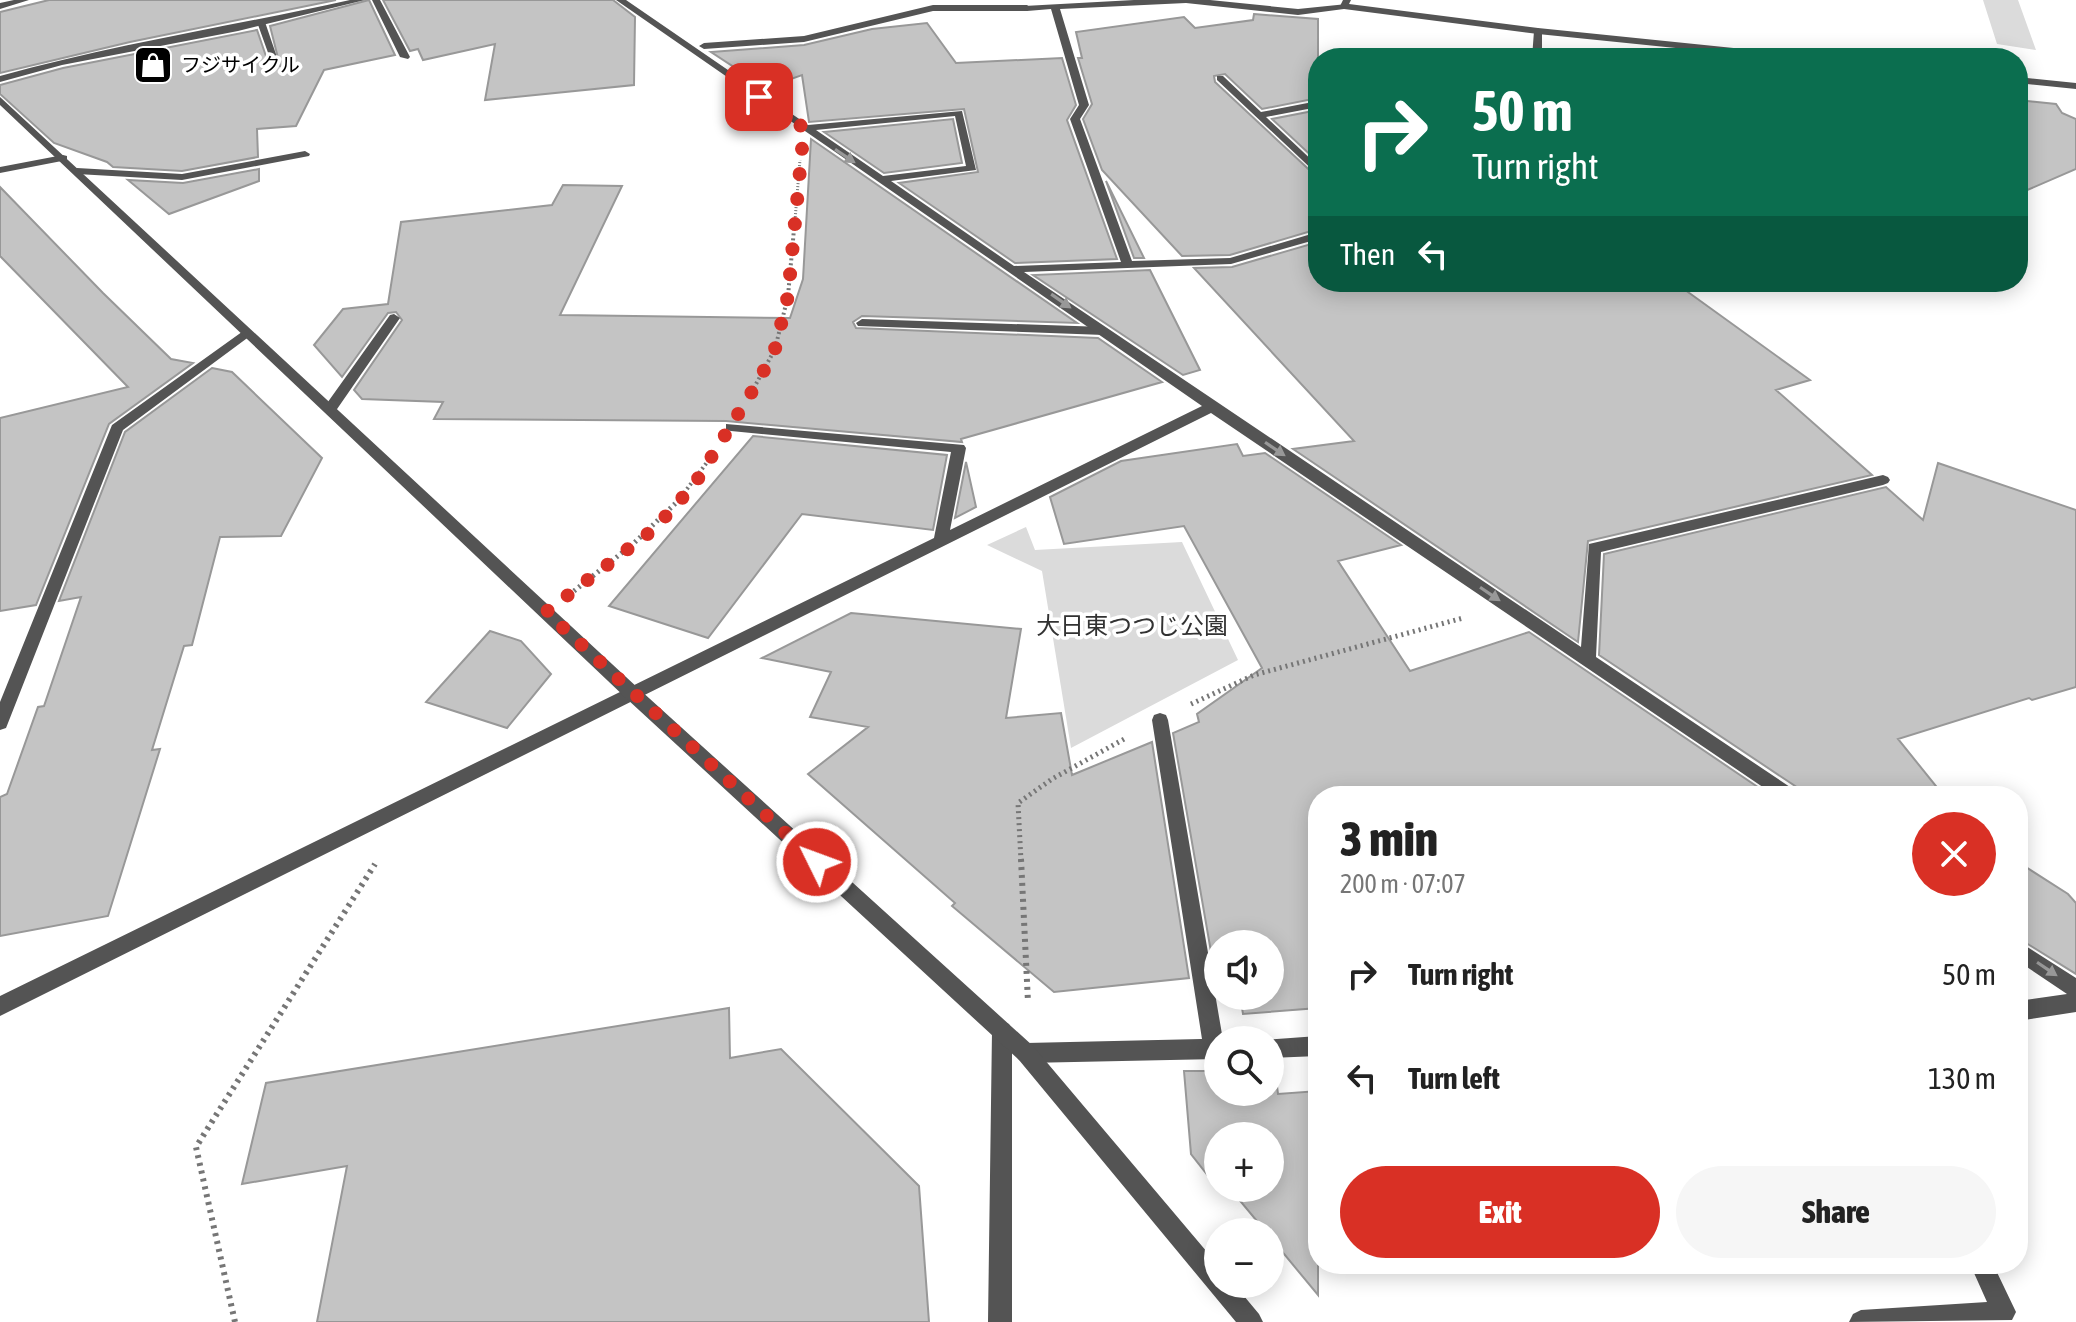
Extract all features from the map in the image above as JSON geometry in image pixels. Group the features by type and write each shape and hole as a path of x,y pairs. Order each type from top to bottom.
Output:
{"street":[{"path":"0,6 25,0"},
{"path":"0,79 61,62 361,0"},
{"path":"376,0 405,57"},
{"path":"620,0 1212,407 1775,786"},
{"path":"704,46 804,39 933,8 1055,8 1186,0 1298,12 1346,3 1538,31 1704,48"},
{"path":"1055,8 1084,105 1075,119 1128,265"},
{"path":"261,22 276,61"},
{"path":"1537,48 1538,31"},
{"path":"1220,78 1308,162"},
{"path":"2028,81 2076,86"},
{"path":"0,100 633,694 1026,1053 1204,1266"},
{"path":"1262,115 1308,106"},
{"path":"804,128 959,113 972,168 881,179"},
{"path":"77,171 182,177 305,154"},
{"path":"0,170 63,158"},
{"path":"1014,269 1231,261 1308,238"},
{"path":"330,409 394,318"},
{"path":"862,323 1104,331"},
{"path":"0,723 117,428 246,333"},
{"path":"0,1006 1212,407"},
{"path":"731,427 959,448 941,541"},
{"path":"1588,661 1594,548 1883,480"},
{"path":"1160,720 1212,1026"},
{"path":"2028,957 2076,989"},
{"path":"2028,1009 2076,1002"},
{"path":"1000,1322 1002,1031"},
{"path":"1284,1047 1308,1046"},
{"path":"1026,1053 1204,1049"},
{"path":"1861,1322 2004,1312 1986,1274"},
{"path":"1231,1298 1251,1322"}],"path":[{"path":"546,612 654,529 694,485 764,371 778,336 791,272 804,128"},
{"path":"235,1322 196,1147 415,801"}],"green space":[{"path":"1983,0 2018,0 2036,50 1997,44"},
{"name":"大日東つつじ公園","path":"1026,527 1035,550 1182,542 1238,660 1071,748 1042,571 987,545"}],"building":[{"path":"49,0 336,0 130,42 0,73 0,12"},
{"path":"369,0 395,55 324,70 296,126 257,129 258,157 182,171 113,167 54,143 0,94 0,85 63,68 257,30 268,62 280,66 270,26"},
{"path":"383,0 613,0 635,17 634,85 485,100 495,44 423,60 418,49 410,51"},
{"path":"1254,14 1318,19 1318,48 1308,48 1308,100 1262,109 1225,74 1214,76 1215,82 1308,169 1308,232 1230,255 1182,256 1102,170 1083,119 1092,104 1078,58 1082,58 1076,32 1184,17 1195,28 1253,20"},
{"path":"927,23 956,63 1062,58 1076,105 1067,120 1117,259 1015,263 899,183 978,172 964,109 809,122 802,75 766,88 711,52 804,45 872,29"},
{"path":"2028,101 2056,104 2062,113 2076,119 2076,169 2028,190"},
{"path":"1308,112 1308,153 1272,119"},
{"path":"953,119 962,163 884,173 824,132"},
{"path":"811,139 1077,323 862,316 853,322 856,328 1098,338 1162,382 961,439 962,442 726,421 434,419 443,402 362,399 354,390 402,320 396,312 388,313 342,377 314,345 343,309 388,304 401,222 552,205 563,185 622,186 560,315 790,318 803,279"},
{"path":"259,169 259,181 169,214 128,180 183,183"},
{"path":"1106,181 1144,258 1134,258"},
{"path":"0,187 171,359 193,363 109,424 36,605 0,611 0,418 128,387 0,256"},
{"path":"1308,245 1308,292 1688,292 1810,380 1776,390 1872,475 1588,541 1578,642 1293,449 1354,441 1194,268 1232,267"},
{"path":"1150,270 1200,370 1183,375 1033,275"},
{"path":"212,368 232,372 322,458 281,536 220,537 192,645 184,646 152,750 160,749 108,916 0,936 0,797 7,794 38,707 44,706 81,597 59,601 125,432"},
{"path":"753,436 947,455 933,530 802,514 708,638 609,606"},
{"path":"1237,444 1243,456 1265,453 1401,545 1338,561 1410,671 1529,632 1756,786 1308,786 1308,1009 1243,1014 1242,1010 1284,1010 1284,930 1207,930 1173,733 1199,722 1197,714 1262,668 1184,526 1064,544 1050,497 1121,461"},
{"path":"966,462 976,507 955,518"},
{"path":"1938,463 2076,510 2076,687 2032,700 2029,698 1898,739 1936,786 1795,786 1599,655 1604,554 1886,487 1923,520"},
{"path":"851,613 1021,629 1006,718 1061,713 1072,775 1152,742 1189,978 1054,992 952,906 955,903 808,774 868,727 810,717 831,672 762,658"},
{"path":"490,631 521,641 551,674 507,728 426,702"},
{"path":"2028,868 2068,894 2076,903 2076,974 2028,944"},
{"path":"729,1008 730,1058 781,1049 919,1186 929,1322 317,1322 347,1166 242,1184 266,1083"},
{"path":"1184,1071 1204,1071 1204,1106 1284,1106 1284,1094 1308,1092 1308,1274 1318,1274 1318,1295 1284,1254 1284,1218 1254,1218 1241,1202 1284,1202 1284,1122 1204,1122 1204,1171 1191,1154"}],"place":[{"name":"フジサイクル","path":"153,65"}],"route":[{"path":"759,97 804,128 788,296 775,349 694,485 654,529 546,612 817,862"}]}
